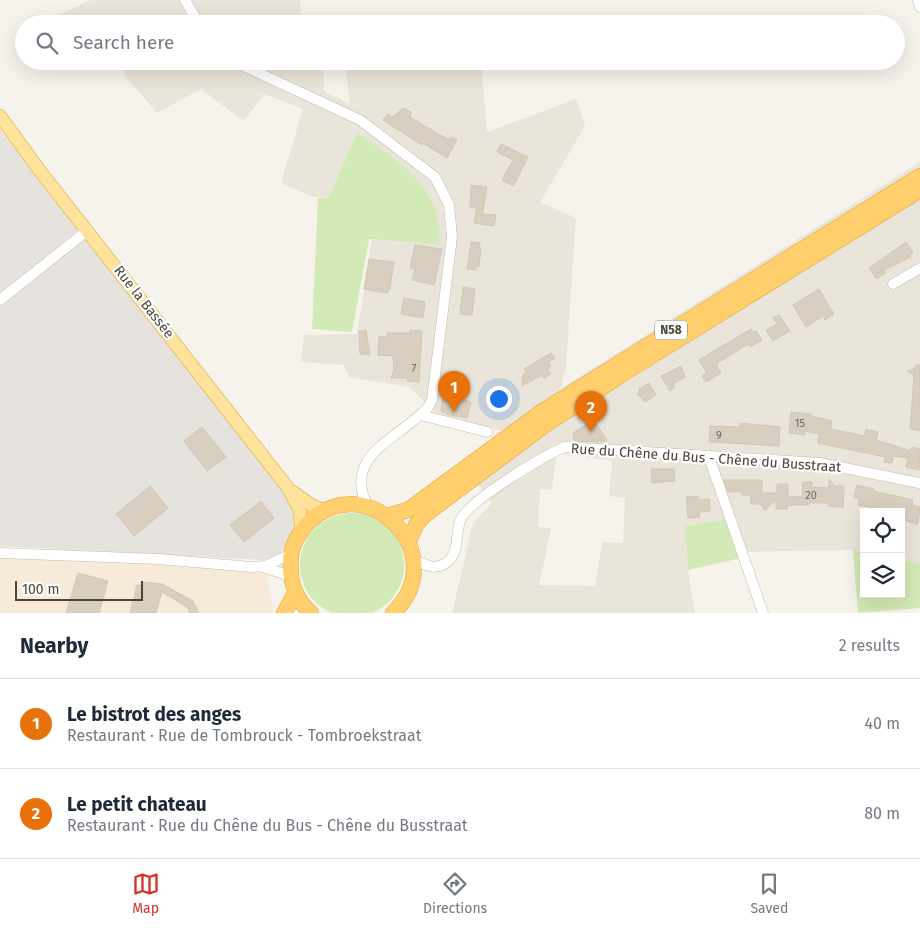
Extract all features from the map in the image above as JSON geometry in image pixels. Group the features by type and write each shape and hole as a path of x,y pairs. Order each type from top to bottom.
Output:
{"highway":[{"name":"N58","path":"387,516 408,510 544,410 920,176"},
{"name":"N58","path":"408,541 417,523 426,514 545,425 620,375 920,190"},
{"path":"311,613 303,606 290,576 291,554 301,531 325,511 346,505 368,507 387,516 408,541 414,560 409,606 393,613"},
{"path":"284,613 296,593"}],"main road":[{"name":"Rue la Bassée","path":"0,116 288,488 300,512 301,531"},
{"name":"Rue la Bassée","path":"288,488 310,505 325,511"}],"street":[{"path":"185,0 194,15"},
{"path":"918,0 920,7"},
{"path":"252,70 360,120 436,177 449,205 452,237 450,268 432,400 421,415 370,456 362,468 358,486 346,505"},
{"path":"0,300 88,230"},
{"path":"894,284 920,268"},
{"path":"421,415 487,432"},
{"name":"Rue du Chêne du Bus - Chêne du Busstraat","path":"413,577 429,567 446,564 455,553 460,521 470,507 531,463 565,447 820,463 920,483"},
{"path":"709,457 762,613"},
{"path":"358,486 368,507"},
{"path":"0,553 137,558 257,566 265,566 291,554"},
{"path":"414,560 429,567"},
{"path":"257,566 276,569 290,576"}],"shaded area":[{"path":"90,0 300,0 301,15 59,15"},
{"path":"124,70 323,70 324,91 350,104 346,70 482,70 487,132 576,99 585,126 540,202 576,218 566,367 560,392 503,431 441,417 409,387 349,377 344,365 301,362 304,335 357,334 372,239 440,243 329,198 313,197 281,183 303,109 264,94 244,121 201,89 157,113 125,76"},
{"path":"0,130 74,220 293,501 297,522 280,555 261,560 0,546"},
{"path":"920,162 920,564 905,561 905,508 860,508 860,551 739,552 685,526 688,570 695,613 452,613 473,523 492,503 477,484 559,423 562,388","holes":["557,453 612,461 609,496 625,498 623,543 602,542 595,586 539,585 551,528 538,527 540,489 552,490"]},
{"path":"0,558 265,566 273,613 0,613"}],"green space":[{"path":"357,133 404,166 423,187 431,199 436,212 440,244 369,239 352,332 312,329 318,198 329,198"},
{"path":"342,514 362,514 381,522 395,536 403,555 403,575 400,585 389,602 372,613 332,613 315,602 304,585 301,575 301,555 309,536 323,522"},
{"path":"727,519 741,558 688,570 685,526"},
{"path":"853,550 860,551 860,598 905,598 905,561 920,564 920,608 858,613"}],"building":[{"path":"403,108 411,112 410,117 430,129 449,140 451,137 457,140 447,158 423,143 422,145 383,120 388,114 393,117"},
{"path":"501,144 528,157 513,186 502,180 513,160 497,152"},
{"path":"471,185 487,187 482,217 484,214 496,215 494,226 474,223 477,208 470,207"},
{"path":"471,242 480,243 479,247 481,248 479,267 476,266 476,270 467,269"},
{"path":"906,242 913,253 910,255 911,257 884,270 886,273 876,279 869,268"},
{"path":"415,245 442,249 434,285 412,280 415,269 411,269 411,263"},
{"path":"369,259 394,262 390,288 387,293 364,289"},
{"path":"463,287 475,289 472,315 460,314"},
{"path":"819,289 834,314 825,320 823,316 806,327 793,305"},
{"path":"404,298 425,302 423,318 401,314"},
{"path":"779,315 790,331 773,341 766,330 777,324 773,318"},
{"path":"751,329 753,332 756,331 762,340 750,347 748,344 716,364 721,373 706,382 702,376 707,373 699,360"},
{"path":"366,330 370,355 360,354 359,331"},
{"path":"410,330 422,331 419,382 407,381 408,378 391,378 394,370 393,356 378,355 379,336 387,337 387,333 410,333"},
{"path":"551,353 555,358 548,362 551,366 547,369 551,374 544,378 542,375 522,386 523,375 526,373 524,369"},
{"path":"915,365 920,365 920,431 910,429 914,375 907,371 915,368"},
{"path":"681,366 685,377 673,384 675,387 670,391 661,376"},
{"path":"649,383 656,395 645,402 637,394 640,392 638,390"},
{"path":"443,395 471,402 467,418 449,415 441,411"},
{"path":"791,412 811,414 811,416 832,421 831,429 864,436 866,429 878,432 876,440 911,451 912,447 920,449 919,470 906,467 908,458 893,456 892,463 884,462 885,457 818,443 819,434 805,431 805,435 789,433"},
{"path":"590,422 592,425 596,424 607,440 603,442 574,441 573,433"},
{"path":"740,423 780,427 779,446 709,442 710,426 740,427"},
{"path":"202,427 226,457 207,471 184,441"},
{"path":"651,469 674,469 675,481 652,483"},
{"path":"829,479 834,486 844,486 843,507 828,506 828,503 809,503 809,505 788,506 787,509 776,509 776,499 766,510 763,509 761,504 750,504 751,495 742,495 743,492 728,492 724,480 762,480 762,493 777,493 777,484 788,484 788,496 802,497 803,482 812,482 812,487 829,488"},
{"path":"857,485 913,500 912,505 920,507 918,524 906,521 905,508 874,508 858,505 859,499 854,497"},
{"path":"150,486 168,508 134,536 116,514"},
{"path":"698,496 698,500 709,499 710,511 699,512 700,517 688,518 686,497"},
{"path":"261,501 274,518 244,542 230,525"},
{"path":"78,573 108,581 99,613 66,613"},
{"path":"142,582 162,584 193,601 199,613 190,613 187,607 162,592 156,613 130,613 137,585 142,586"}],"place":[{"name":"Le bistrot des anges","path":"454,412"},
{"name":"Le petit chateau","path":"591,432"}]}
